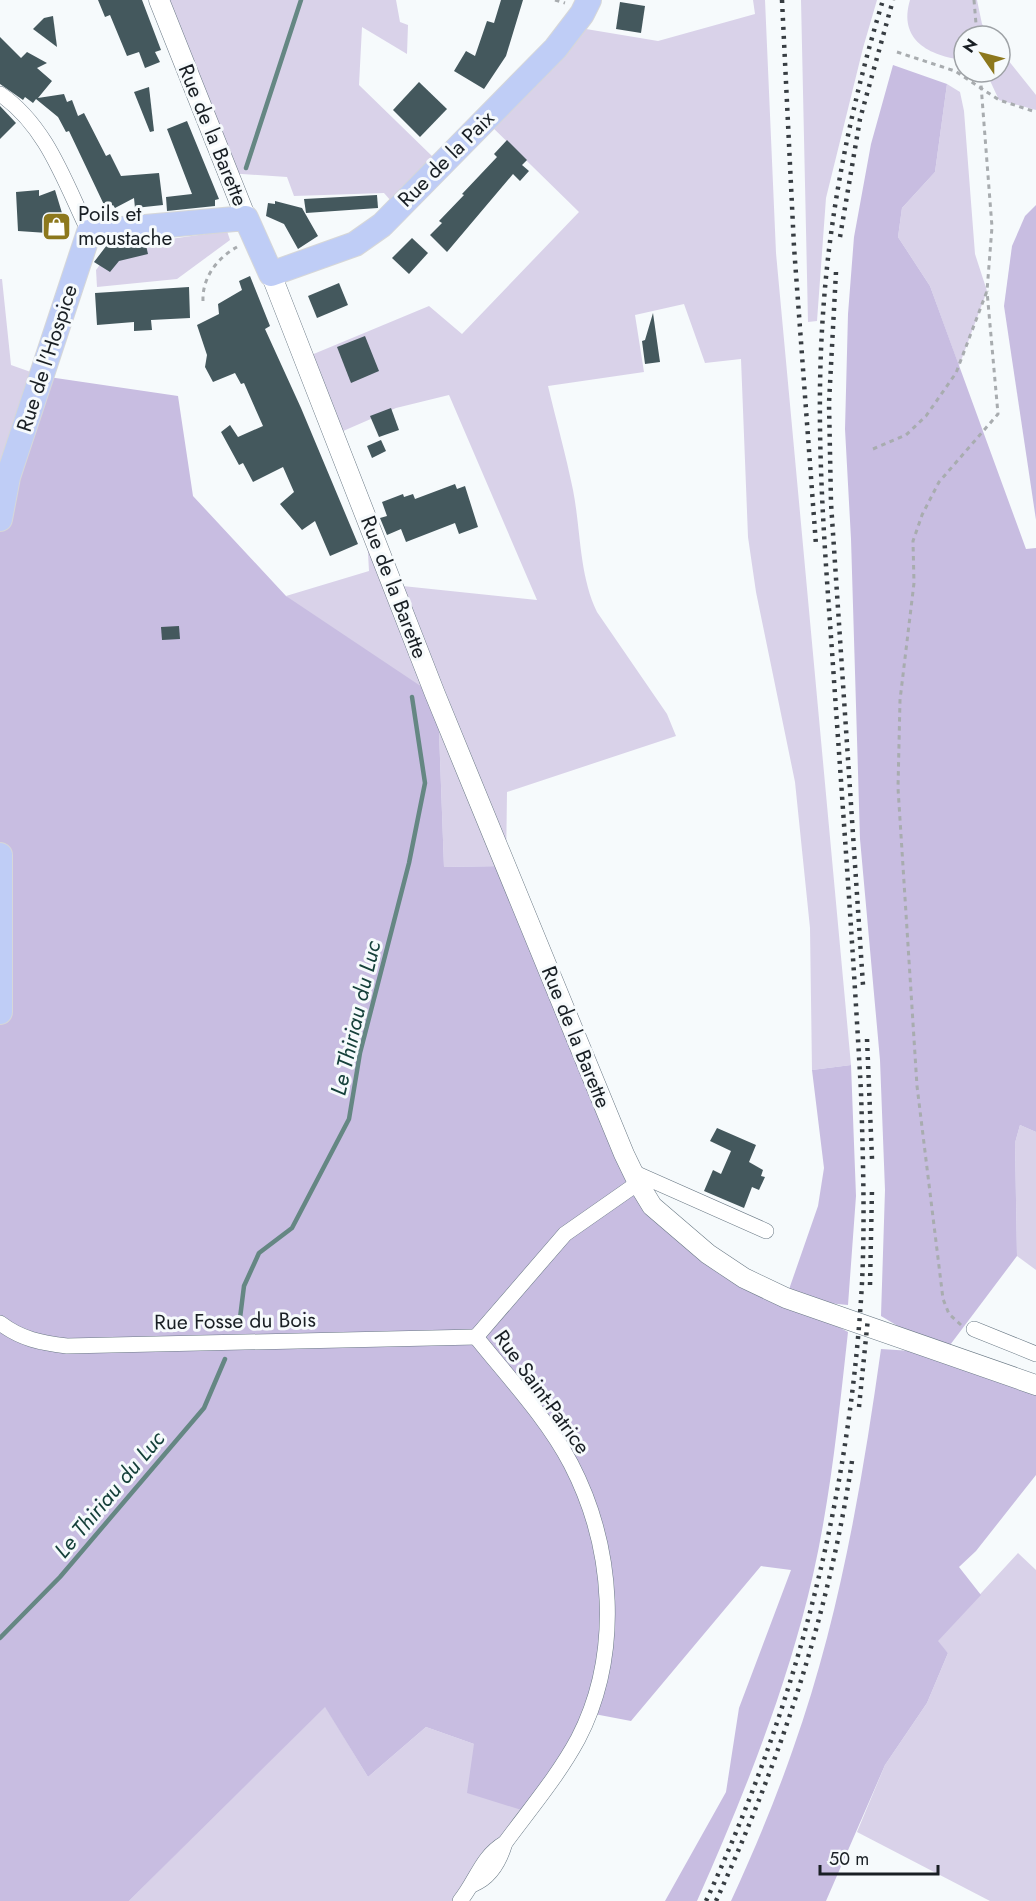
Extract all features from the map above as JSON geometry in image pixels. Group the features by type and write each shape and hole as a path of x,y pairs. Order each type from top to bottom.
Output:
{"main road":[{"name":"Rue de la Paix","path":"271,274 355,244 382,225 556,48 582,14 589,0"},
{"path":"88,232 250,227"},
{"name":"Rue de la Barette","path":"250,227 271,274"},
{"name":"Rue de l'Hospice","path":"0,519 8,477 88,232"},
{"path":"0,855 0,1012"}],"street":[{"name":"Rue de la Barette","path":"159,0 250,227"},
{"path":"0,94 23,111 40,133 88,232"},
{"name":"Rue de la Barette","path":"271,274 440,704 635,1177 652,1206 708,1254 769,1292 1036,1385"},
{"path":"635,1177 766,1231"},
{"name":"Rue Saint-Patrice","path":"460,1901 474,1884 476,1873 490,1851 505,1843 566,1759 590,1713 604,1655 607,1577 596,1524 570,1462 532,1408 476,1337 565,1234 635,1177"},
{"name":"Rue Fosse du Bois","path":"0,1323 12,1332 37,1343 67,1346 476,1337"},
{"path":"974,1329 1036,1354"}],"path":[{"path":"974,0 976,24"},
{"path":"897,52 956,71 999,100 1036,112"},
{"path":"974,1329 956,1323 943,1299 917,1086 898,788 900,700 914,583 913,540 922,515 939,482 998,414 987,291 992,227 981,84"},
{"path":"203,300 202,288 218,262 250,227"},
{"path":"873,449 906,435 926,416 956,373 987,291"}],"shaded area":[{"path":"159,0 396,0 400,22 408,25 407,54 362,27 359,85 433,157 391,201 384,193 294,196 287,177 228,173"},
{"path":"753,0 765,0 776,253 851,1065 812,1070 810,928 795,782 756,592 748,537 741,359 705,363 684,304 635,315 644,372 548,386 573,490 584,568 591,598 597,612 667,714 676,736 507,792 506,866 444,867 439,731 286,596 369,571 366,518 393,585 537,600 449,395 396,408 334,435 304,358 429,306 462,334 579,212 485,120 574,27 658,41 755,14"},
{"path":"801,0 877,0 826,198 817,321 808,322"},
{"path":"910,0 977,0 982,24 952,24 952,58 939,55 919,44 908,26 907,14"},
{"path":"893,65 947,84 935,172 902,208 898,237 930,286 1026,549 1036,548 1036,1132 1020,1125 1015,1143 1017,1256 944,1353 1036,1385 1036,1475 976,1551 959,1567 981,1595 938,1641 948,1653 927,1703 885,1765 826,1901 731,1901 764,1826 786,1768 823,1651 857,1501 881,1349 943,1353 881,1316 885,1190 880,1060 860,839 851,539 845,429 848,314 854,237 871,144"},
{"path":"1012,65 1036,95 1036,110 999,100 992,84 1012,84"},
{"path":"947,84 960,92 964,111 975,254 987,291 959,366 930,286 898,237 902,208 935,172"},
{"path":"1036,205 1036,520 1004,306 1012,246 1025,216"},
{"path":"227,231 230,240 177,279 97,287 96,270 113,247"},
{"path":"0,279 2,279 11,365 42,376 0,519"},
{"path":"42,376 178,396 193,496 286,596 425,689 439,731 444,867 506,866 652,1206 786,1298 818,1206 824,1168 812,1070 851,1065 856,1196 848,1305 787,1299 848,1332 825,1515 813,1575 791,1659 748,1781 697,1901 665,1901 726,1792 739,1708 791,1570 761,1566 631,1721 589,1713 528,1812 467,1793 474,1744 426,1727 368,1777 325,1707 129,1901 0,1901 0,519"},
{"path":"1020,1125 1036,1132 1036,1270 1017,1256 1015,1143"},
{"path":"1018,1553 1036,1570 1036,1901 990,1901 857,1832 885,1765 927,1703 948,1653 937,1641"},
{"path":"325,1706 368,1777 426,1727 474,1744 528,1812 460,1901 129,1901"}],"building":[{"path":"98,0 142,0 161,50 155,52 160,62 145,68 139,52 127,56 110,15 105,17"},
{"path":"501,0 523,0 506,56 484,89 454,71 466,51 475,56 487,21 494,23"},
{"path":"620,2 645,6 641,33 616,29"},
{"path":"53,16 57,47 33,29 44,18"},
{"path":"0,37 21,58 27,52 47,63 37,68 52,81 38,98 64,94 67,102 72,100 78,116 84,113 106,156 110,154 121,176 159,173 163,205 135,208 134,198 115,208 113,205 106,209 69,131 66,132 58,117 36,99 33,103 25,97 23,100 0,84"},
{"path":"419,82 447,109 420,137 393,110"},
{"path":"149,87 154,131 150,132 134,92"},
{"path":"0,106 16,123 0,139"},
{"path":"187,121 219,199 215,200 215,206 167,211 166,197 192,194 167,129"},
{"path":"507,140 527,160 522,165 529,171 520,181 513,174 447,252 430,235 442,223 439,221 464,195 462,194 497,157 494,154"},
{"path":"39,190 39,196 55,190 62,213 62,234 18,231 16,192"},
{"path":"377,195 378,208 306,213 304,199"},
{"path":"275,201 302,208 318,236 298,249 284,224 266,216 268,203 275,204"},
{"path":"412,238 428,253 409,274 392,258"},
{"path":"145,241 148,254 119,261 110,272 94,262 107,245"},
{"path":"250,276 270,326 265,329 358,544 330,556 315,521 302,530 280,504 294,492 283,467 253,482 243,463 239,465 221,432 230,425 238,437 263,426 244,383 241,384 235,373 213,382 205,367 207,355 197,325 219,314 218,304 242,290 239,281"},
{"path":"339,283 348,305 317,318 308,296"},
{"path":"189,287 190,318 151,320 152,330 134,331 134,322 97,325 95,293"},
{"path":"653,313 660,362 645,364 642,341 645,340"},
{"path":"365,336 379,371 351,383 337,347"},
{"path":"391,408 399,430 379,437 370,416"},
{"path":"381,440 386,451 372,458 367,446"},
{"path":"455,484 457,489 465,486 478,527 459,534 455,523 406,542 401,529 387,535 380,518 387,516 382,502 403,494 404,497 413,494 415,499"},
{"path":"179,626 180,639 162,640 161,627"},
{"path":"717,1128 756,1145 749,1162 763,1170 761,1176 765,1177 759,1190 752,1187 744,1208 704,1191 713,1170 721,1174 731,1151 710,1141"}],"waterway":[{"name":"Le Thiriau du Luc","path":"246,168 301,0"},
{"name":"Le Thiriau du Luc","path":"240,1318 244,1286 259,1253 292,1228 349,1119 360,1053 409,863 425,783 412,697"},
{"name":"Le Thiriau du Luc","path":"0,1638 60,1577 204,1408 225,1359"}],"railway":[{"path":"782,0 794,247 816,545"},
{"path":"706,1901 767,1752 792,1676 831,1522 856,1363 863,1236 861,1092 824,525 820,399 826,274 837,195 852,116 883,0"},
{"path":"840,237 860,119 893,0"},
{"path":"836,272 829,403 831,503 863,985"},
{"path":"867,1039 872,1159"},
{"path":"870,1285 872,1189"},
{"path":"859,1407 868,1318"},
{"path":"716,1901 761,1795 799,1686 830,1575 852,1461"}],"place":[{"name":"Poils et moustache","path":"57,226"}]}
